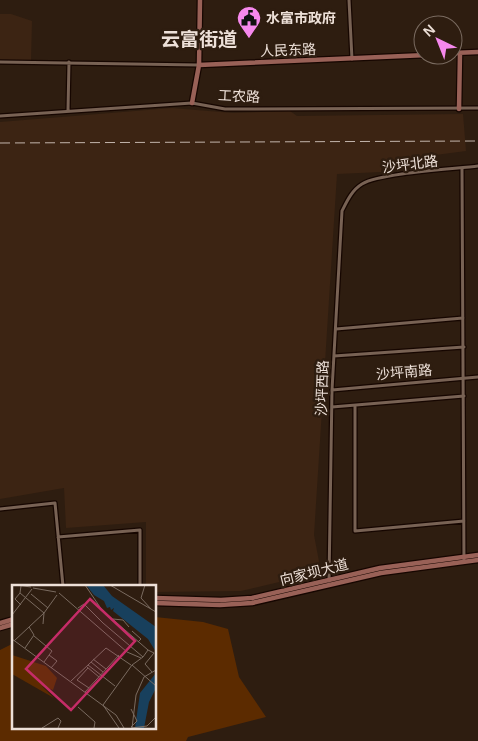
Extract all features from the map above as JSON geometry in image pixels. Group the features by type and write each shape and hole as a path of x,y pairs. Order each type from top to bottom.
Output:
{"main road":[{"path":"192,103 200,65 200,0"},
{"path":"463,53 478,52"},
{"name":"人民东路","path":"200,65 413,56"},
{"path":"459,108 460,65"},
{"name":"向家坝大道","path":"464,560 478,555"},
{"name":"向家坝大道","path":"156,603 247,604 398,565 478,560"},
{"name":"向家坝大道","path":"156,598 247,599 329,582"},
{"path":"0,623 12,619"}],"street":[{"path":"349,0 352,59"},
{"name":"人民东路","path":"0,62 200,65"},
{"path":"68,110 69,62"},
{"name":"工农路","path":"0,116 192,103 225,109 478,108"},
{"name":"沙坪北路","path":"350,196 363,183 381,178 478,166"},
{"path":"462,168 464,560"},
{"name":"沙坪西路","path":"329,582 332,390 342,211 350,196"},
{"path":"336,329 463,318"},
{"path":"334,356 464,347"},
{"name":"沙坪南路","path":"332,390 478,377"},
{"path":"332,407 464,396"},
{"path":"355,407 355,531 464,520"},
{"path":"0,509 55,503 63,585"},
{"path":"58,537 140,530 140,585"}],"shaded area":[{"path":"0,14 11,14 32,21 31,61 0,60"},
{"path":"172,108 233,113 290,111 297,116 463,114 466,151 382,162 381,172 337,174 314,535 321,572 241,591 156,592 156,585 146,585 146,522 66,528 64,488 0,499 0,122"},
{"path":"156,617 203,622 228,629 239,677 266,717 188,737 186,741 0,741 0,650 12,644 12,728 156,728"}],"railway":[{"path":"0,143 478,141"}],"place":[{"name":"水富市政府","path":"249,39"}],"district":[{"name":"云富街道","path":"199,39"}]}
